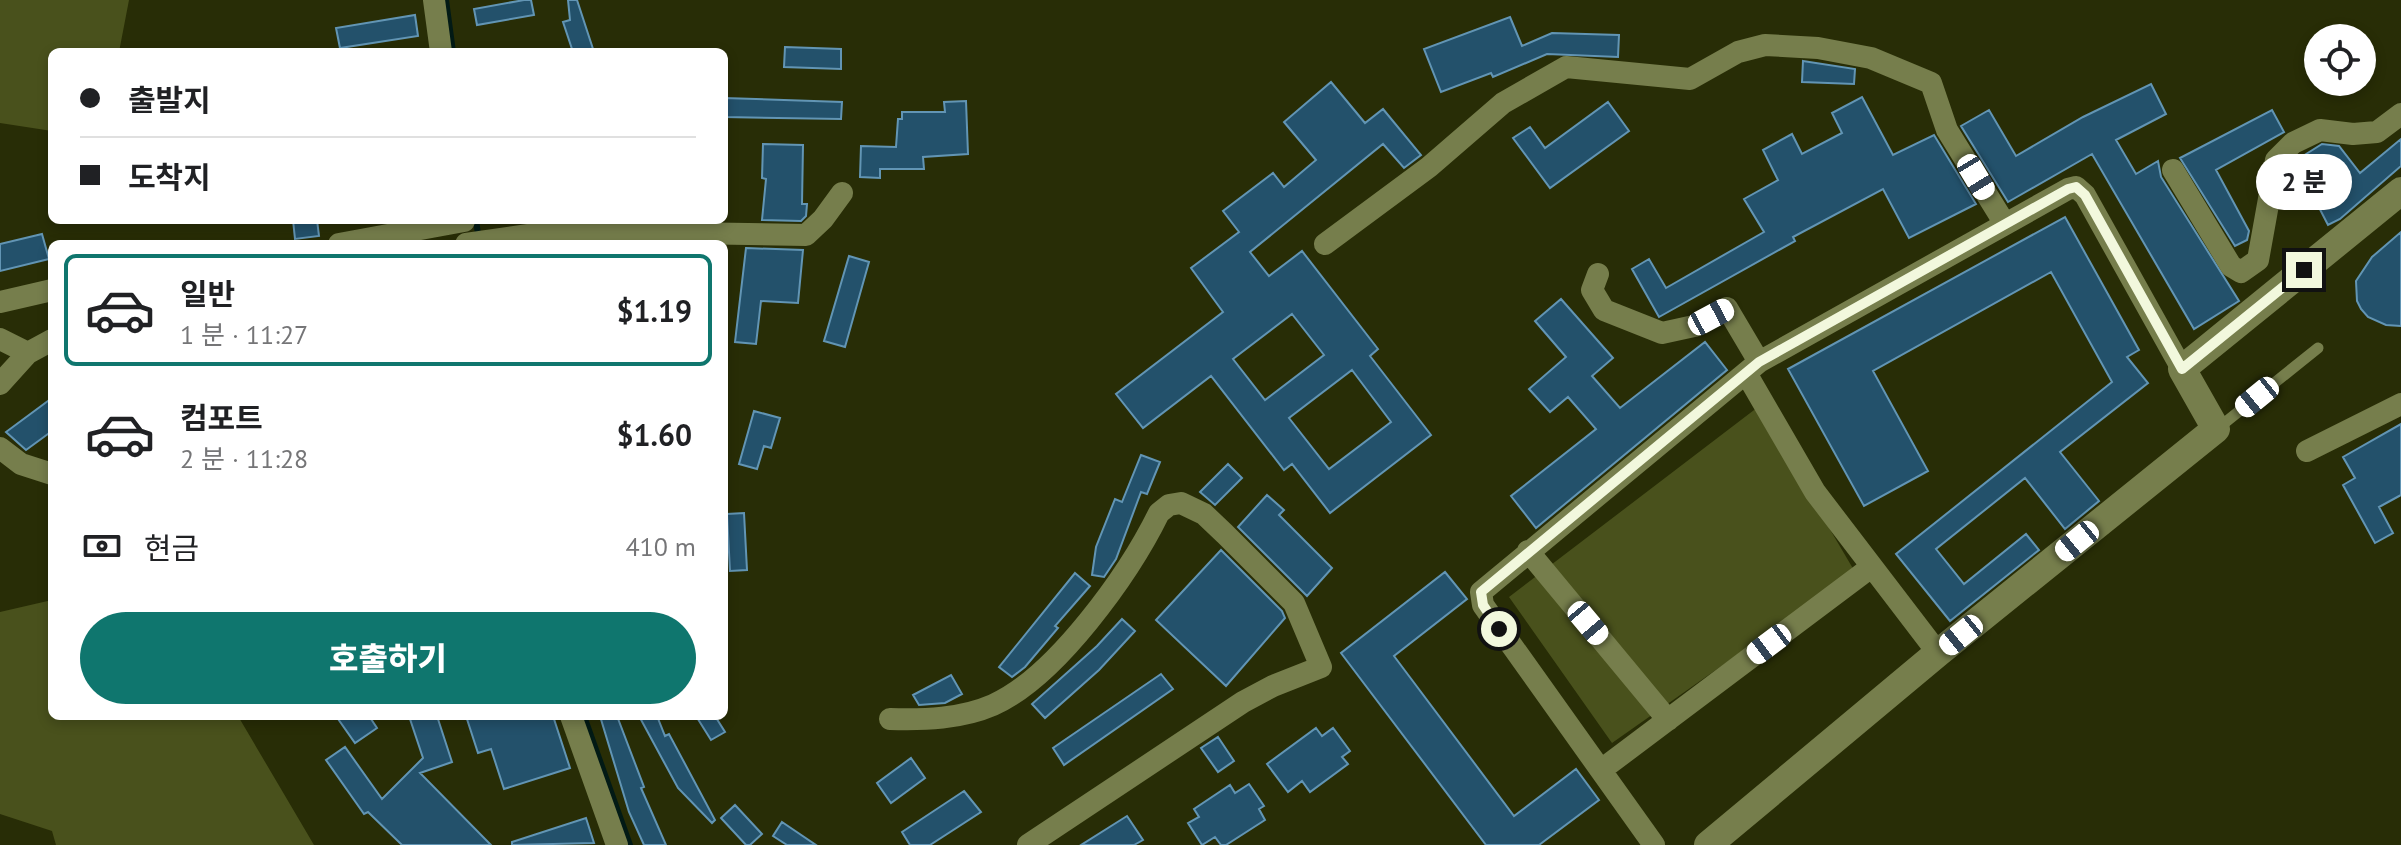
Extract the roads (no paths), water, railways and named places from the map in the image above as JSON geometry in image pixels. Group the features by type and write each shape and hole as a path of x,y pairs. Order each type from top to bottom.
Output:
{"street":[{"path":"434,0 440,48"},
{"path":"1325,244 1429,167 1503,103 1566,67 1690,79 1738,52 1765,45 1818,48 1871,58 1931,83 1947,130 2005,224"},
{"path":"2173,170 2231,266 2241,272 2258,260 2276,160 2293,143 2320,130 2353,134 2377,132 2401,114"},
{"path":"1654,845 1483,605 1481,592 1752,368 2076,187 2085,195 2216,429 1938,653 1708,845"},
{"path":"2182,369 2401,191"},
{"path":"494,240 556,231 806,235 823,219 842,193"},
{"path":"360,240 443,224"},
{"path":"1598,274 1592,290 1604,310 1662,333 1694,326 1727,308 1752,368 1815,492 1870,568 1938,653"},
{"path":"0,302 48,291"},
{"path":"0,339 28,353"},
{"path":"0,384 28,353 48,342"},
{"path":"2307,451 2401,404"},
{"path":"0,448 21,464 48,473"},
{"path":"890,719 943,717 994,704 1057,656 1084,625 1120,581 1159,513 1169,505 1181,503 1204,514 1294,603 1321,667 1243,702 1028,845"},
{"path":"1528,551 1668,720"},
{"path":"1601,770 1870,568"},
{"path":"572,720 617,845"}],"lane":[{"path":"2216,429 2318,348"}],"waterway":[{"path":"446,0 452,48"},
{"path":"477,224 478,234"},
{"path":"585,720 630,845"}]}
